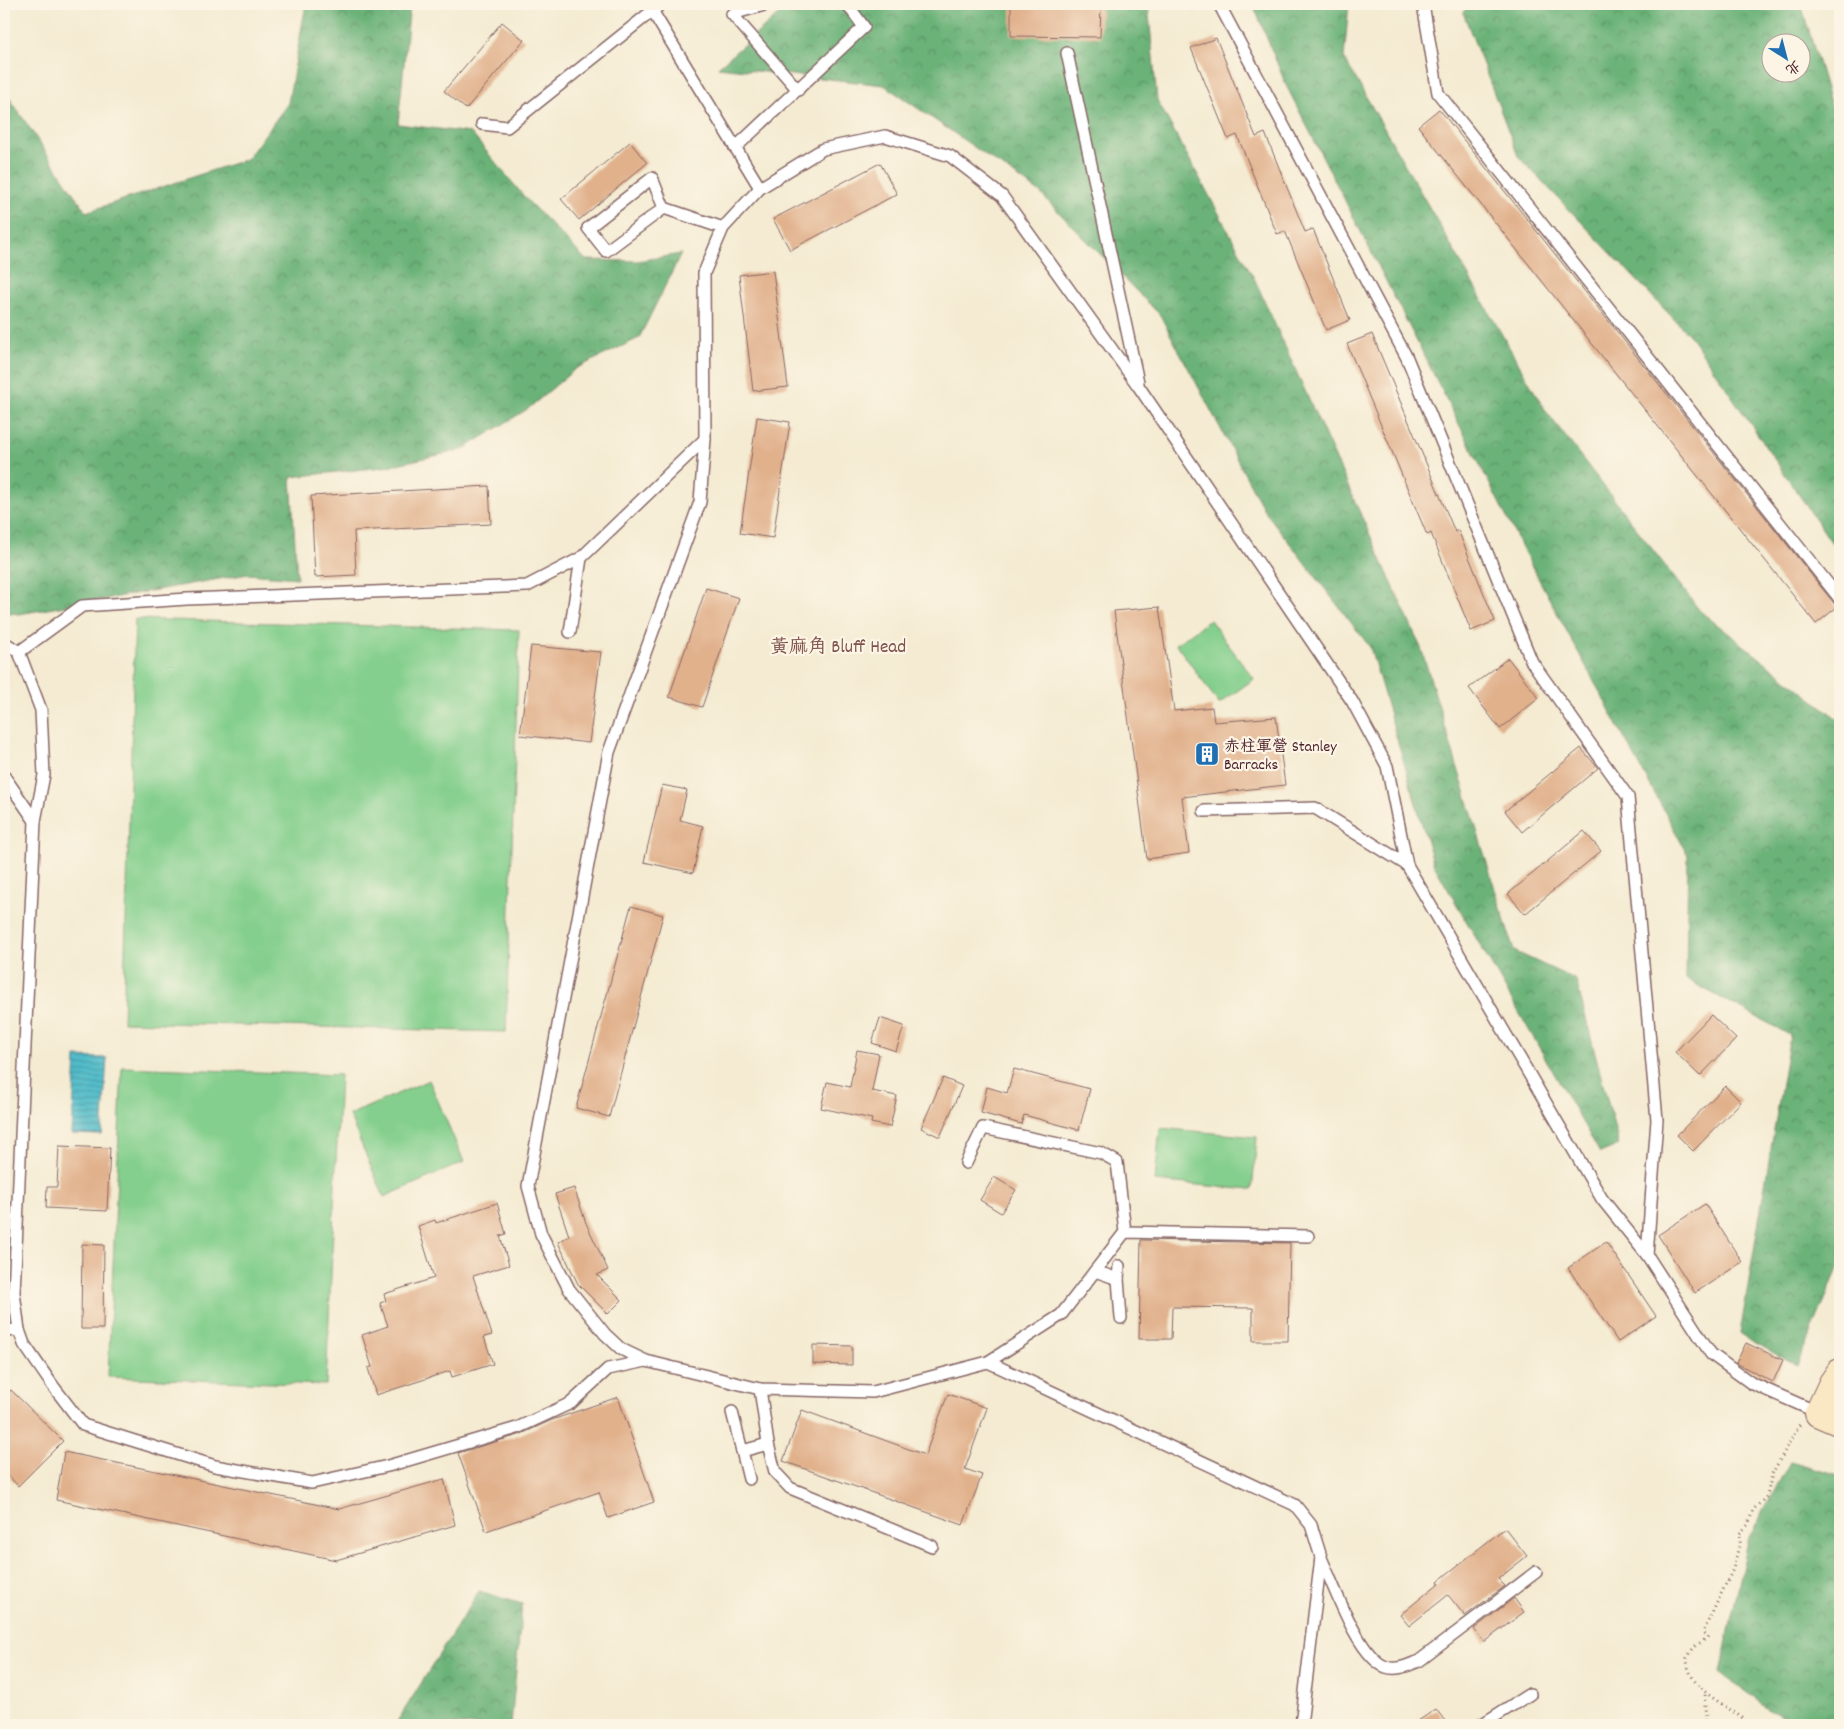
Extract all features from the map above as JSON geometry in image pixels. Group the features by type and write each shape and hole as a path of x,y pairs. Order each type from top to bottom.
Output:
{"street":[{"path":"1830,1417 1836,1378"}],"lane":[{"path":"768,4 732,14 798,90"},
{"path":"735,148 864,27 847,4"},
{"path":"1218,4 1407,358 1532,662 1628,797 1657,1120 1647,1255"},
{"path":"1423,4 1438,93 1840,600"},
{"path":"482,124 506,127 653,6 760,188"},
{"path":"1067,54 1139,387"},
{"path":"966,1163 983,1128 1101,1153 1117,1162 1125,1232 1061,1315 988,1362 872,1392 760,1388 646,1361 622,1349 605,1334 569,1289 541,1234 528,1186 609,752 700,502 705,439 704,273 723,228 760,188 823,150 885,136 950,156 1002,196 1139,387 1352,701 1387,766 1407,865 1602,1199 1647,1255 1711,1354 1751,1383 1830,1417"},
{"path":"664,208 606,251 588,228 652,178 664,208 723,228"},
{"path":"19,652 82,606 188,599 527,586 581,558 705,439"},
{"path":"570,632 581,558"},
{"path":"4,642 19,652 41,710 44,775 35,821 14,1293 19,1330 24,1344 83,1425 215,1466 312,1482 388,1466 517,1428 571,1403 608,1369 646,1361"},
{"path":"4,776 35,821"},
{"path":"1204,811 1315,808 1407,865"},
{"path":"1125,1232 1308,1236"},
{"path":"1119,1266 1121,1318"},
{"path":"1095,1271 1118,1279"},
{"path":"4,1331 19,1330"},
{"path":"988,1362 1295,1505 1311,1525 1321,1557 1359,1642 1373,1660 1386,1667 1401,1668 1419,1661 1536,1572"},
{"path":"760,1388 768,1444 775,1472 790,1488 932,1546"},
{"path":"732,1412 749,1479"},
{"path":"742,1451 768,1444"},
{"path":"1301,1725 1321,1557"},
{"path":"1481,1725 1530,1694"}],"path":[{"path":"1750,1725 1742,1716 1721,1705 1705,1693 1694,1680 1687,1663 1687,1658 1694,1647 1708,1636 1703,1632 1733,1568 1740,1542 1739,1534 1748,1525 1753,1510 1768,1496 1772,1474 1783,1456 1798,1423 1830,1417"},
{"path":"1704,1725 1707,1719 1705,1693"}],"green space":[{"path":"306,4 410,4 398,124 471,133 527,200 586,260 637,261 681,254 639,338 575,369 529,408 462,450 383,467 291,477 297,578 248,574 19,614 4,612 4,90 86,212 247,159 288,103"},
{"path":"791,4 1148,4 1157,100 1255,280 1421,648 1514,951 1576,980 1619,1145 1600,1153 1434,865 1370,647 1264,510 1160,315 1038,191 884,85 718,67"},
{"path":"1253,4 1349,4 1344,58 1545,410 1700,611 1840,721 1840,1264 1797,1366 1740,1334 1790,1035 1686,979 1688,855 1530,563 1286,85"},
{"path":"1471,4 1801,4 1809,32 1762,32 1762,82 1812,82 1812,41 1840,136 1840,555 1692,338 1518,156 1463,12"},
{"path":"135,619 519,630 506,1032 123,1022"},
{"path":"1210,620 1254,679 1219,704 1176,644"},
{"path":"122,1067 340,1075 326,1385 108,1377"},
{"path":"429,1080 464,1162 384,1197 349,1115"},
{"path":"1160,1128 1257,1137 1252,1190 1155,1181"},
{"path":"1790,1462 1840,1476 1840,1725 1791,1725 1720,1673 1749,1537"},
{"path":"479,1591 522,1604 511,1725 395,1725"}],"water":[{"path":"76,1057 107,1058 102,1135 72,1134"}],"building":[{"path":"1011,4 1101,4 1100,37 1011,36"},
{"path":"502,22 524,40 466,109 444,91"},
{"path":"1216,38 1256,137 1265,133 1305,232 1313,229 1350,320 1326,330 1285,231 1277,234 1237,135 1228,139 1191,48"},
{"path":"1439,109 1837,607 1816,624 1418,126"},
{"path":"630,142 647,163 579,220 561,199"},
{"path":"880,163 897,194 790,250 773,219"},
{"path":"773,271 788,387 753,391 739,275"},
{"path":"1372,334 1455,532 1458,530 1495,621 1471,631 1431,533 1427,535 1347,344"},
{"path":"757,417 790,422 773,538 740,533"},
{"path":"489,486 491,524 354,531 356,575 315,577 311,496"},
{"path":"706,588 739,598 702,707 669,697"},
{"name":"赤柱軍營 Stanley Barracks","path":"1159,607 1174,711 1212,707 1214,722 1276,717 1285,785 1182,797 1189,853 1147,859 1114,611"},
{"path":"531,646 601,652 589,743 520,735"},
{"path":"1508,658 1539,698 1500,729 1469,688"},
{"path":"1581,748 1598,768 1522,832 1505,811"},
{"path":"662,785 687,790 680,820 703,826 693,873 644,862"},
{"path":"1584,831 1601,851 1525,914 1508,894"},
{"path":"631,906 663,915 609,1117 576,1108"},
{"path":"1711,1015 1736,1039 1700,1076 1675,1052"},
{"path":"880,1018 904,1026 896,1051 872,1043"},
{"path":"857,1050 879,1054 872,1091 897,1096 890,1127 871,1123 872,1119 821,1108 827,1082 850,1087"},
{"path":"1014,1069 1090,1089 1079,1130 1024,1115 1021,1124 981,1113 987,1087 1007,1093"},
{"path":"943,1078 962,1086 940,1137 921,1128"},
{"path":"1725,1086 1741,1102 1693,1151 1677,1135"},
{"path":"59,1146 110,1148 107,1211 46,1208 47,1187 57,1187"},
{"path":"994,1177 1016,1190 1001,1213 980,1200"},
{"path":"574,1188 586,1223 608,1270 597,1275 622,1300 608,1314 578,1284 558,1242 569,1236 555,1194"},
{"path":"497,1203 506,1234 500,1236 509,1265 473,1276 492,1335 484,1337 493,1364 452,1377 450,1371 376,1395 368,1368 372,1367 362,1335 388,1326 380,1303 386,1301 384,1294 434,1278 418,1226 435,1220 436,1223"},
{"path":"1705,1204 1742,1262 1695,1293 1658,1235"},
{"path":"1141,1240 1290,1243 1288,1341 1253,1341 1253,1308 1172,1307 1171,1339 1139,1339"},
{"path":"1606,1242 1656,1316 1618,1342 1568,1268"},
{"path":"82,1244 104,1245 103,1329 81,1329"},
{"path":"1746,1343 1783,1360 1773,1382 1736,1363"},
{"path":"813,1345 852,1346 852,1365 813,1364"},
{"path":"11,1390 63,1441 18,1486 4,1471 4,1397"},
{"path":"948,1394 987,1408 965,1469 982,1475 963,1525 783,1461 802,1410 925,1455"},
{"path":"618,1397 654,1502 608,1518 599,1492 486,1531 458,1453 519,1435 552,1420"},
{"path":"64,1452 339,1509 444,1479 455,1525 336,1560 56,1500"},
{"path":"1505,1528 1527,1556 1498,1579 1505,1586 1465,1616 1448,1595 1409,1626 1400,1615 1439,1583 1438,1581"},
{"path":"1514,1598 1524,1612 1484,1642 1474,1629"},
{"path":"1436,1709 1448,1725 1412,1725"}],"place":[{"name":"赤柱軍營 Stanley Barracks","path":"1207,754"}],"district":[{"name":"黃麻角 Bluff Head","path":"838,645"}]}
